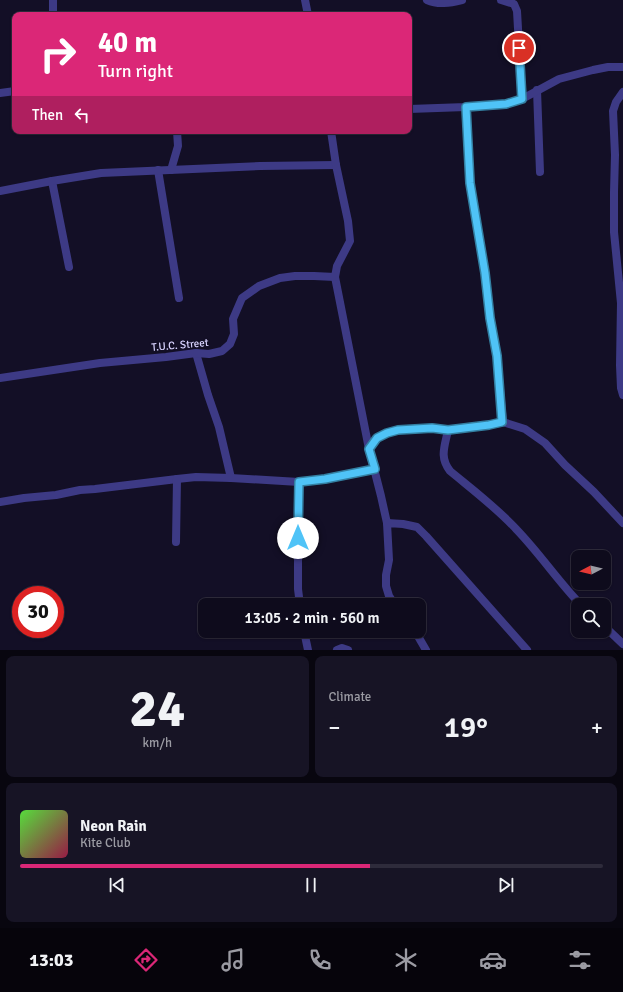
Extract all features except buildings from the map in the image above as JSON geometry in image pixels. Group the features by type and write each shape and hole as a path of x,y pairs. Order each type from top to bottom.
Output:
{"street":[{"path":"53,0 53,12"},
{"path":"304,0 307,12"},
{"path":"427,0 445,4 462,0"},
{"path":"501,0 514,4 517,11 522,99"},
{"path":"412,108 466,107 506,104 522,99 559,79 593,70 623,66"},
{"path":"537,90 540,172"},
{"path":"0,93 12,91"},
{"path":"623,92 616,102 613,111 615,155 614,232 621,304 620,365 621,388 623,395"},
{"path":"466,107 470,183 497,356 502,422"},
{"path":"171,170 178,146 177,134"},
{"path":"331,134 336,165 348,221 350,241 337,266 335,277 369,449 387,523 389,560 386,575 386,586 390,598"},
{"path":"0,192 101,173 260,166 336,165"},
{"path":"158,170 178,298"},
{"path":"52,181 68,267"},
{"name":"T.U.C. Street","path":"0,378 100,363 166,357 196,352 209,354 222,351 230,344 234,334 233,319 242,298 259,286 280,278 295,276 335,277"},
{"path":"196,352 219,427 231,478"},
{"path":"369,449 377,438 398,430 432,428 448,430 502,422 525,429 545,443 623,523"},
{"path":"448,430 443,457 450,471 487,501 517,530 575,598"},
{"path":"0,502 56,495 80,490 196,477 299,482 325,479 375,469"},
{"path":"176,542 177,479"},
{"path":"299,482 299,598"},
{"path":"387,523 417,527 527,650"},
{"path":"611,633 623,644"},
{"path":"305,638 308,650"},
{"path":"419,638 426,650"},
{"path":"337,650 342,648 348,650"}],"route":[{"path":"298,538 299,482 325,479 375,469 369,449 377,438 387,433 407,429 432,428 448,430 502,422 497,356 470,183 466,107 506,104 522,99 519,48"}]}
